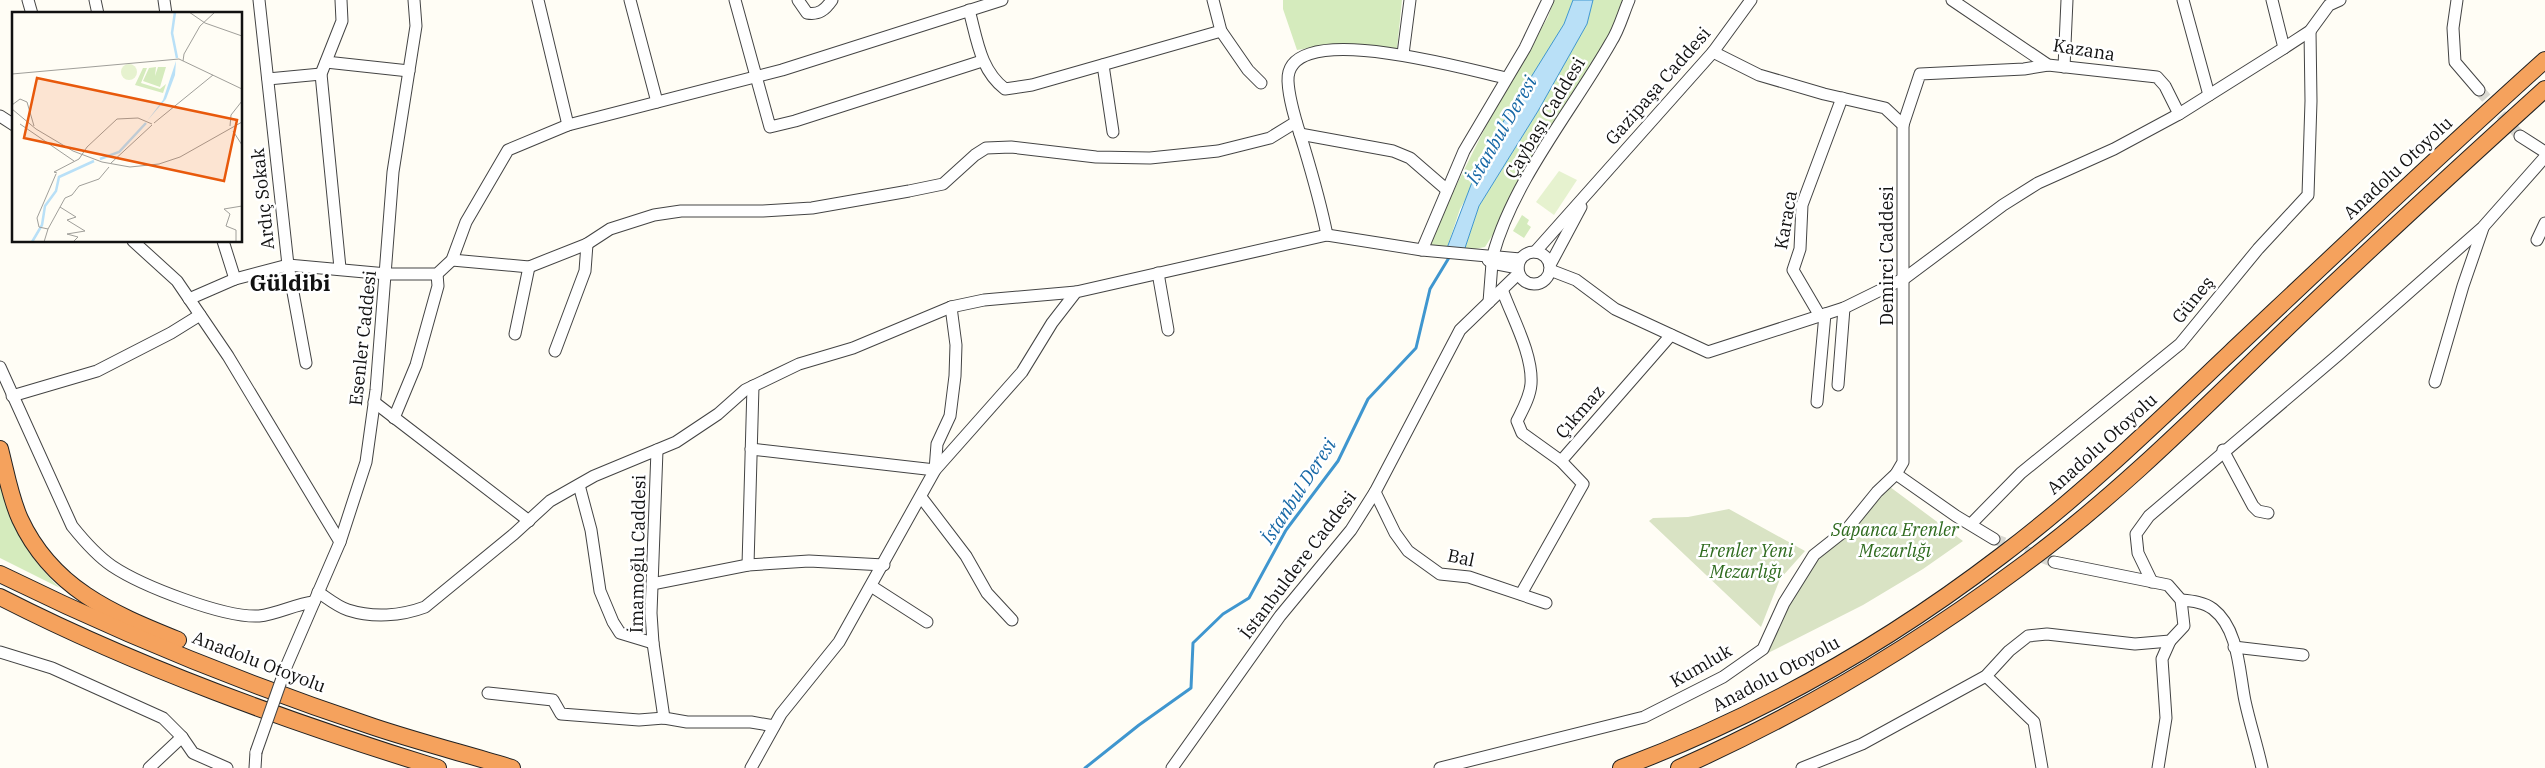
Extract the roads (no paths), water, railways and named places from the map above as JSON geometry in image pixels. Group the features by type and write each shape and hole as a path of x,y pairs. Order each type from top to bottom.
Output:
{"highway":[{"name":"Anadolu Otoyolu","path":"1621,768 1707,734 1824,672 1882,638 2001,556 2082,490 2143,435 2476,122 2545,60"},
{"path":"1679,768 1834,691 1892,656 2020,568 2093,509 2159,450 2327,290 2545,89"},
{"path":"0,449 20,518 42,557 71,587 92,601 159,633 236,664 374,727"},
{"name":"Anadolu Otoyolu","path":"0,574 130,633 239,677 374,727 512,768"},
{"path":"0,597 113,649 233,698 371,748 438,768"},
{"path":"0,609 113,649"}],"street":[{"name":"Ardıç Sokak","path":"258,0 288,265 306,363"},
{"path":"340,268 321,74 342,21 341,0"},
{"name":"Esenler Caddesi","path":"255,768 256,752 286,667 340,542 366,462 387,274 393,172 416,26 414,0"},
{"path":"538,0 568,125"},
{"path":"630,0 657,102"},
{"path":"736,0 770,127 795,121 982,61"},
{"path":"798,0 807,13 816,14 826,8 832,0"},
{"path":"189,299 235,279 288,265 340,268 387,274 437,274 452,260 466,222 508,150 568,125 756,76 1002,0"},
{"path":"1213,0 1221,31 1248,70 1261,83"},
{"path":"1403,54 1410,0"},
{"path":"1422,250 1464,151 1484,122 1506,78 1525,48 1548,0"},
{"name":"Çaybaşı Caddesi","path":"1489,258 1527,177 1613,40 1629,0"},
{"name":"Gazipaşa Caddesi","path":"1535,252 1713,52 1751,0"},
{"name":"Kazana","path":"1952,0 2048,65 2157,77 2165,86 2179,114"},
{"path":"2064,67 2067,0"},
{"path":"2183,0 2209,95"},
{"path":"2272,0 2284,48"},
{"path":"1548,271 1576,280 1615,309 1708,352 1844,308 1905,278 2003,205 2038,183 2114,149 2179,114 2310,31 2329,5 2340,0"},
{"path":"2457,0 2453,28 2455,62 2479,90"},
{"path":"969,10 982,61 996,82 1004,89 1032,85 1221,31"},
{"name":"Güneş","path":"1971,524 2021,473 2180,344 2258,248 2308,195 2310,31"},
{"path":"1327,235 1296,122 1288,80 1292,65 1306,54 1326,49 1403,54 1506,78"},
{"path":"1713,52 1759,74 1842,98 1886,108 1904,125"},
{"path":"326,62 409,71"},
{"path":"1103,65 1113,132"},
{"name":"Demirci Caddesi","path":"1896,474 1903,462 1904,125 1920,74 2024,69 2048,65"},
{"path":"268,80 321,74"},
{"name":"Karaca","path":"1822,315 1793,270 1800,249 1802,205 1842,98"},
{"path":"0,116 12,125"},
{"path":"452,260 529,267 587,244 610,230 663,214 681,211 763,211 812,208 943,184 975,155 986,148 1011,147 1096,157 1150,158 1218,150 1270,138 1296,122"},
{"path":"1300,134 1393,152 1410,158 1447,190"},
{"path":"2520,136 2545,152"},
{"path":"2152,582 2138,553 2136,534 2149,516 2223,450 2338,355 2483,227 2545,157"},
{"name":"Gazipaşa Caddesi","path":"1548,271 1589,192"},
{"path":"2537,240 2545,223"},
{"path":"2435,382 2463,286 2483,227"},
{"path":"0,367 72,526 86,544 113,567 170,594 221,612 259,616 316,597 347,610 375,615 407,614 425,607 529,521 550,501 579,485 676,442 718,414 745,390 799,364 854,348 950,307 984,300 1076,292 1327,235 1489,258 1519,267 1530,283 1548,271"},
{"path":"134,242 177,281 228,356 340,542"},
{"path":"223,242 235,279"},
{"path":"555,351 585,271 587,244"},
{"path":"1519,267 1525,254 1535,252 1545,256 1548,271"},
{"path":"1489,258 1489,302"},
{"path":"515,334 529,267"},
{"name":"İstanbuldere Caddesi","path":"1172,768 1280,616 1351,530 1375,492 1460,330 1489,302 1519,267"},
{"path":"1158,273 1168,330"},
{"path":"394,418 416,364 438,286 437,274"},
{"name":"İstanbuldere Caddesi","path":"1489,302 1503,292 1530,283"},
{"path":"751,768 781,714 839,642 884,565 934,470 1022,372 1052,323 1076,292"},
{"path":"1503,292 1525,348 1531,383 1527,401 1517,421 1522,433 1561,461"},
{"path":"934,470 938,444 950,416 955,376 956,345 950,307"},
{"path":"1838,385 1844,308"},
{"path":"12,396 97,371 200,315"},
{"path":"1817,402 1822,315"},
{"name":"Çıkmaz","path":"1521,594 1583,484 1561,461 1672,335"},
{"path":"748,565 753,386"},
{"path":"374,402 529,521"},
{"path":"751,449 934,470"},
{"name":"İmamoğlu Caddesi","path":"657,450 652,584 653,643 664,718"},
{"path":"2223,450 2253,506 2258,511 2268,513"},
{"path":"1896,474 1994,539"},
{"name":"Kumluk","path":"1440,768 1644,717 1723,677 1763,649 1784,603 1814,555 1847,529 1877,492 1896,474"},
{"path":"579,485 591,530 600,591 613,622 620,633 653,643"},
{"name":"Bal","path":"1375,492 1395,533 1408,551 1440,574 1469,577 1546,603"},
{"path":"921,497 966,556 986,593 1012,620"},
{"path":"652,584 748,565 809,561 884,565"},
{"path":"2054,562 2168,585 2181,600 2184,626 2170,641 2162,659 2166,718 2158,768"},
{"path":"871,586 928,622"},
{"path":"2181,600 2203,603 2214,609 2228,627 2240,664 2245,700 2262,768"},
{"path":"1802,768 1862,744 1986,676 2008,651 2028,636 2047,634 2135,644 2170,641"},
{"path":"2234,647 2303,655"},
{"path":"0,652 52,668 163,718 182,737 193,753 226,768"},
{"path":"1986,676 2034,722 2042,768"},
{"path":"488,693 553,700 561,714 639,720 664,718 687,722 751,722 774,726"},
{"path":"149,768 182,737"}],"water":[{"path":"1573,0 1593,0 1587,24 1538,111 1479,206 1464,251 1447,248 1482,156 1564,24"}],"waterway":[{"name":"İstanbul Deresi","path":"1085,768 1139,725 1191,688 1193,643 1223,614 1249,598 1286,530 1338,461 1368,399 1416,348 1430,289 1450,256"}],"tunnel":[{"path":"2479,90 2520,136"},
{"path":"1994,539 2054,562"}],"district":[{"name":"Güldibi","path":"290,283"}],"park label":[{"name":"Sapanca Erenler Mezarlığı","path":"1895,540"},
{"name":"Erenler Yeni Mezarlığı","path":"1746,561"}]}
